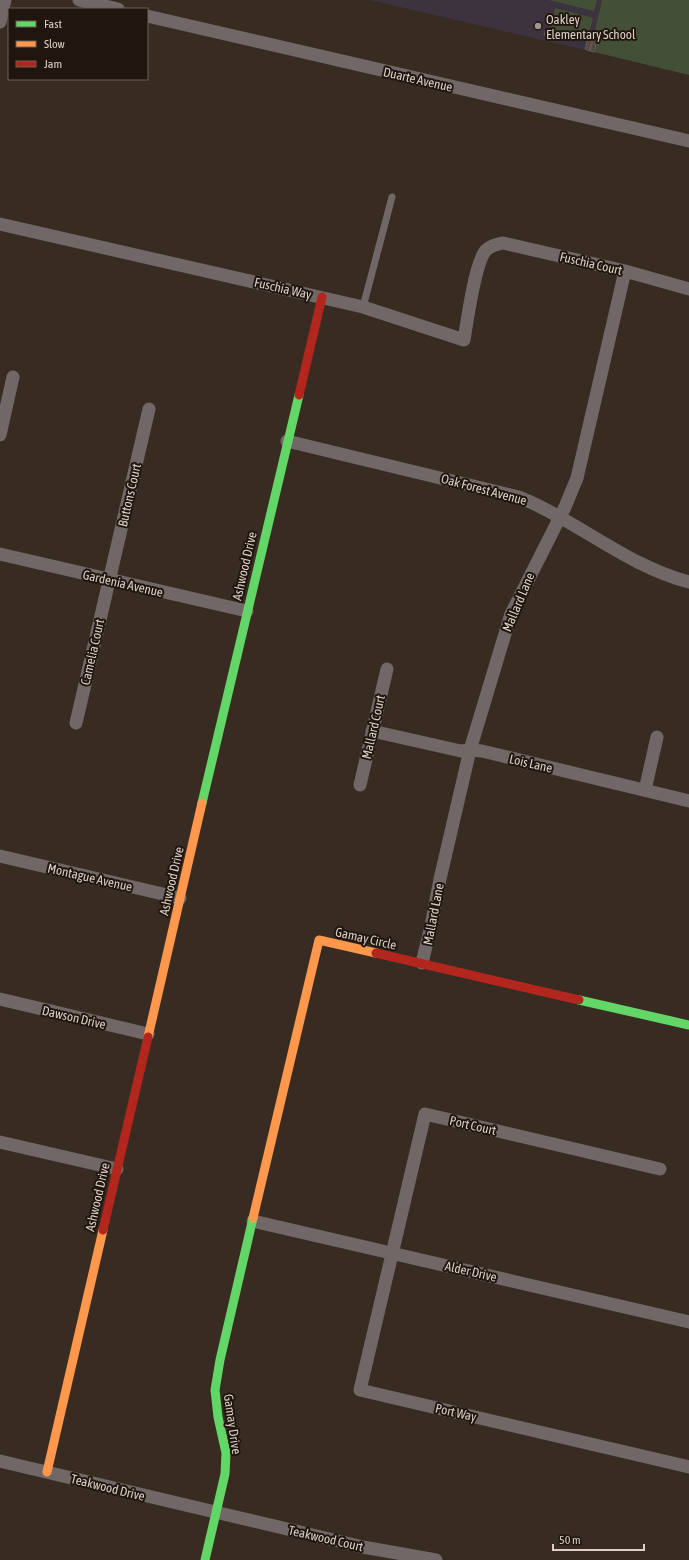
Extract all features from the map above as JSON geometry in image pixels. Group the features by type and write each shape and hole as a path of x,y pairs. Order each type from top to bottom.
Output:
{"street":[{"path":"0,22 5,0"},
{"path":"79,0 114,8"},
{"name":"Duarte Avenue","path":"148,16 689,141"},
{"name":"Fuschia Way","path":"0,224 363,307 464,340 479,264 485,251 493,245"},
{"name":"Fuschia Court","path":"493,245 503,243 625,271 689,289"},
{"name":"Mallard Lane","path":"422,963 470,750 510,614 560,517 577,478 625,271"},
{"name":"Ashwood Drive","path":"47,1472 247,611 322,297"},
{"path":"0,435 13,377"},
{"name":"Buttons Court","path":"109,580 149,409"},
{"name":"Oak Forest Avenue","path":"287,441 506,492 539,505 643,565 669,577 689,582"},
{"name":"Gardenia Avenue","path":"0,554 247,611"},
{"name":"Camelia Court","path":"76,723 109,580"},
{"name":"Mallard Court","path":"360,785 388,669"},
{"name":"Lois Lane","path":"372,731 461,751 482,751 689,801"},
{"path":"645,790 657,737"},
{"name":"Montague Avenue","path":"0,856 180,898"},
{"name":"Gamay Circle","path":"253,1221 319,940 689,1025"},
{"name":"Dawson Drive","path":"0,999 148,1034"},
{"name":"Port Court","path":"393,1252 425,1114 660,1169"},
{"path":"0,1142 117,1169"},
{"name":"Alder Drive","path":"253,1221 393,1252 689,1322"},
{"name":"Gamay Drive","path":"205,1560 225,1474 226,1453 218,1416 215,1390 220,1360 253,1221"},
{"name":"Port Way","path":"393,1252 360,1390 689,1467"},
{"name":"Teakwood Drive","path":"0,1461 216,1513"},
{"name":"Teakwood Court","path":"216,1513 363,1547 436,1560"}],"lane":[{"path":"363,307 392,198"}],"shaded area":[{"name":"Oakley Elementary School","path":"370,0 602,0 590,51"}],"green space":[{"path":"549,0 597,0 594,11"},
{"path":"602,0 689,0 689,75 590,51"},
{"path":"555,8 593,18 588,38 551,29"}],"building":[{"path":"545,31 556,33 555,37 544,35"},
{"path":"588,39 592,40 589,51 585,49"},
{"path":"593,40 597,41 594,52 590,51"}],"traffic: fast":[{"path":"202,803 299,395"},
{"path":"579,1000 689,1025"},
{"path":"205,1560 225,1474 226,1453 218,1417 215,1390 220,1360 253,1218"}],"traffic: slow":[{"path":"148,1037 202,803"},
{"path":"253,1218 319,940 376,953"},
{"path":"47,1472 103,1230"}],"traffic: jam":[{"path":"299,395 322,297"},
{"path":"376,953 579,1000"},
{"path":"103,1230 148,1037"}],"place":[{"name":"Oakley Elementary School","path":"538,26"}]}
